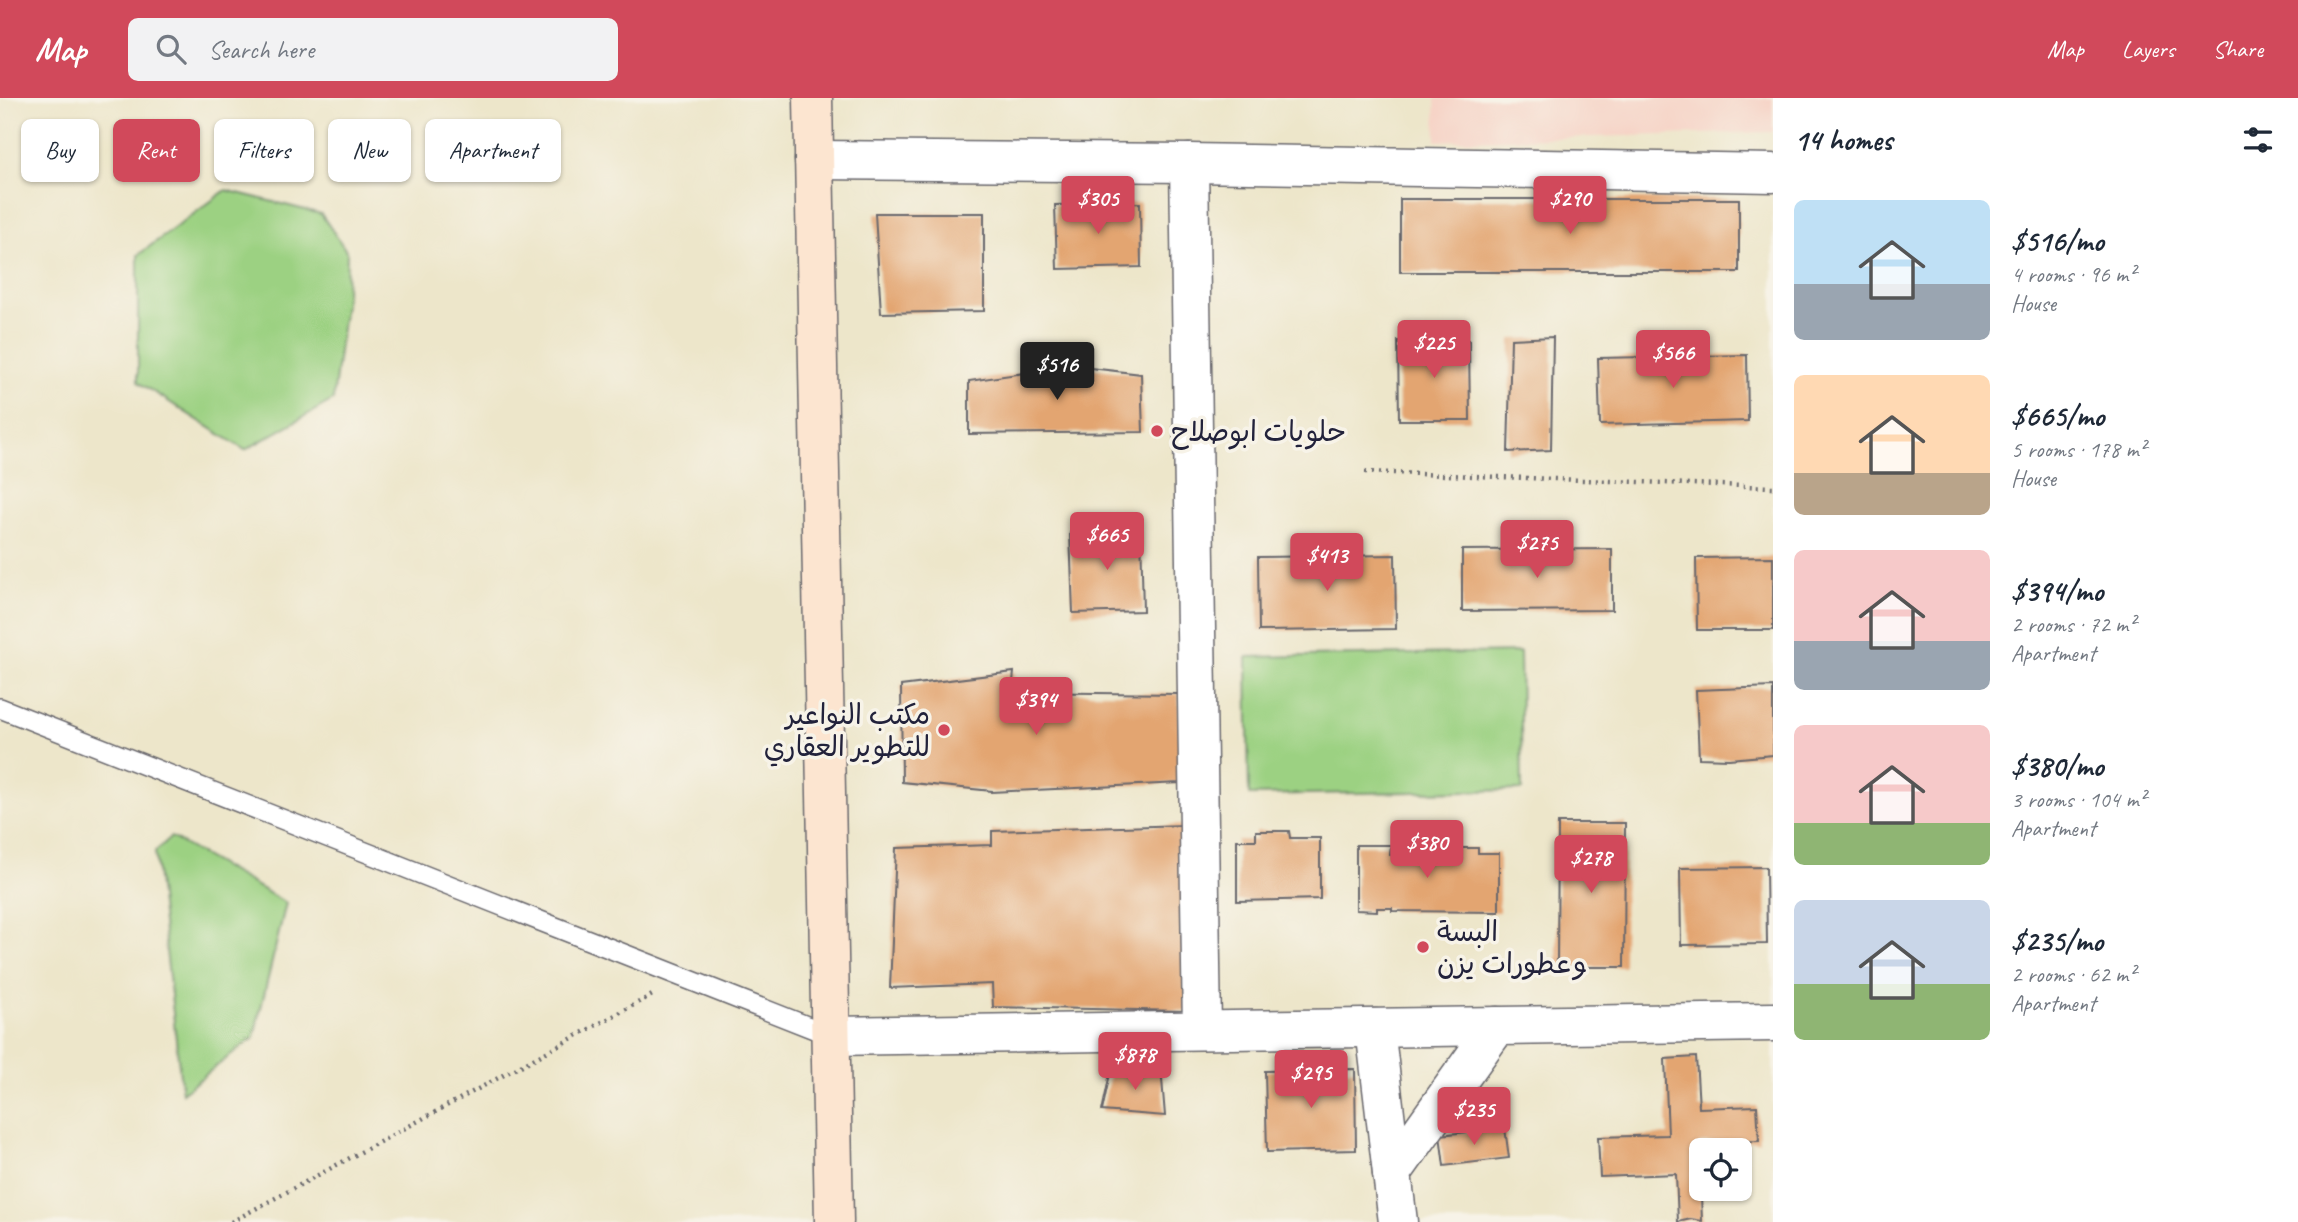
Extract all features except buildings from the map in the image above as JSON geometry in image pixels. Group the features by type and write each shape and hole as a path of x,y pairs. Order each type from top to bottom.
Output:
{"street":[{"path":"813,98 834,1222"},
{"path":"814,160 1773,173"},
{"path":"1189,163 1202,1030"},
{"path":"832,1036 1773,1022"},
{"path":"1392,1173 1497,1026"},
{"path":"1375,1028 1398,1222"}],"lane":[{"path":"0,708 832,1036"}],"path":[{"path":"1365,472 1773,486"},
{"path":"231,1222 661,990"}],"shaded area":[{"path":"1435,98 1773,98 1773,132 1436,141"}],"green space":[{"path":"226,190 321,214 347,252 346,295 333,400 245,450 138,382 138,255"},
{"path":"1520,652 1522,790 1249,795 1247,657"},
{"path":"171,837 286,903 254,1037 182,1093 155,852"}],"place":[{"name":"حلويات ابوصلاح","path":"1157,431"},
{"name":"مكتب النواعير للتطوير العقاري","path":"944,730"},
{"name":"البسة وعطورات يزن","path":"1423,947"}]}
